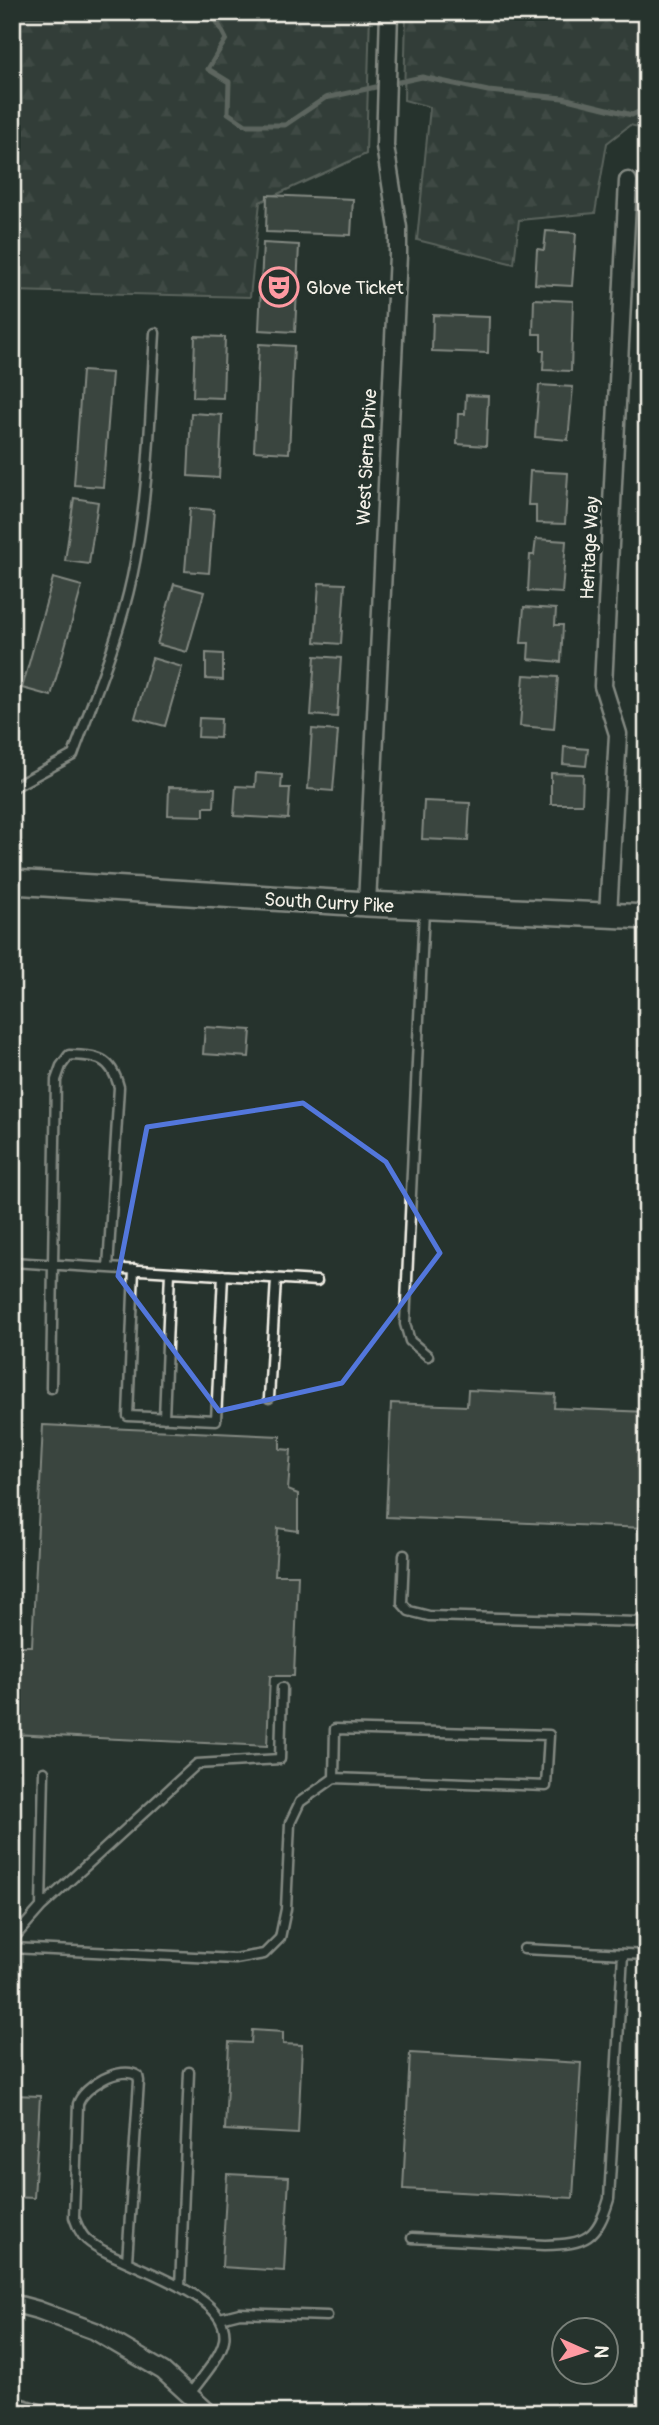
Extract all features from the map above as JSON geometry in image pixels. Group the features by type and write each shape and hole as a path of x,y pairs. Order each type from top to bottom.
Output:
{"main road":[{"name":"South Curry Pike","path":"12,882 367,904 647,917"}],"street":[{"name":"West Sierra Drive","path":"367,904 398,242 395,202 384,146 389,12"},
{"name":"Heritage Way","path":"608,915 618,734 603,686 628,181"},
{"path":"12,2303 95,2331 163,2371 209,2413"}],"lane":[{"path":"12,788 73,755 107,662 132,578 145,483 155,333"},
{"path":"424,907 405,1325 411,1341 428,1356"},
{"path":"51,1388 56,1080 69,1055 98,1056 114,1071 119,1087 108,1268"},
{"path":"12,1262 317,1281"},
{"path":"134,1269 128,1416 216,1420 223,1275"},
{"path":"164,1418 170,1272"},
{"path":"269,1398 276,1279"},
{"path":"404,1555 402,1603 409,1611 429,1616 637,1622 647,1616"},
{"path":"12,1940 41,1907 197,1764 280,1759 282,1688"},
{"path":"12,1948 234,1959 264,1954 280,1938 286,1909 290,1823 300,1802 334,1777 546,1786 548,1735 335,1729 334,1777"},
{"path":"41,1907 44,1772"},
{"path":"524,1948 647,1955"},
{"path":"412,2238 567,2245 587,2239 602,2223 609,2199 622,1954"},
{"path":"127,2261 139,2081 133,2072 114,2073 80,2096 74,2217 86,2239 127,2261 180,2287 212,2309 220,2318 224,2333 221,2350 189,2395"},
{"path":"180,2287 189,2072"},
{"path":"220,2318 240,2313 327,2316"},
{"path":"12,2401 53,2413"}],"highlighted area":[{"path":"303,1103 386,1162 440,1253 342,1383 219,1411 118,1276 147,1127"}],"green space":[{"path":"12,12 370,12 366,154 260,202 250,297 12,291"},
{"path":"406,12 647,12 647,129 630,125 607,143 595,213 519,220 514,264 417,240 430,107 404,100"}],"building":[{"path":"267,195 353,199 351,235 266,232"},
{"path":"546,231 576,233 572,286 535,284 537,249 544,250"},
{"name":"Glove Ticket","path":"263,243 299,245 295,332 259,330"},
{"path":"534,299 573,301 571,371 543,370 541,334 533,334"},
{"path":"433,315 489,317 488,353 432,351"},
{"path":"195,336 225,337 223,398 193,397"},
{"path":"259,344 294,346 289,453 254,451"},
{"path":"82,371 112,373 103,487 74,485"},
{"path":"539,385 573,387 568,440 535,437"},
{"path":"466,395 488,396 486,446 457,444 458,414 465,414"},
{"path":"191,413 222,415 219,478 188,476"},
{"path":"530,471 568,473 565,524 536,523 536,505 528,505"},
{"path":"74,498 98,502 89,564 65,561"},
{"path":"190,508 214,510 209,573 185,571"},
{"path":"536,539 566,541 562,593 528,591 530,555 534,555"},
{"path":"53,578 82,586 51,696 22,688"},
{"path":"319,583 345,584 341,644 315,642"},
{"path":"174,584 204,592 187,652 157,644"},
{"path":"524,607 556,609 555,625 563,625 561,662 528,659 529,643 521,643"},
{"path":"206,653 223,654 223,680 206,679"},
{"path":"315,656 341,658 337,717 311,715"},
{"path":"152,658 182,667 165,726 135,718"},
{"path":"524,675 558,677 554,729 520,726"},
{"path":"199,718 221,719 220,738 198,737"},
{"path":"312,729 338,731 333,791 308,789"},
{"path":"564,747 588,749 586,766 563,764"},
{"path":"256,773 282,775 281,788 290,788 288,819 234,816 236,786 255,787"},
{"path":"551,773 583,774 582,804 551,804"},
{"path":"169,787 215,788 214,807 204,807 204,816 168,815"},
{"path":"424,801 470,803 468,841 422,839"},
{"path":"205,1027 251,1030 249,1057 203,1054"},
{"path":"468,1390 555,1394 554,1408 647,1412 645,1528 386,1517 391,1403 467,1406"},
{"path":"43,1425 280,1436 280,1449 291,1450 288,1490 298,1494 298,1531 278,1528 275,1575 298,1575 294,1676 270,1676 267,1746 12,1734 12,1646 32,1646"},
{"path":"252,2030 283,2032 283,2044 302,2045 298,2134 225,2130 229,2042 251,2043"},
{"path":"410,2053 581,2063 573,2198 403,2189"},
{"path":"12,2095 40,2096 34,2198 12,2197"},
{"path":"227,2174 289,2177 284,2271 222,2267"}],"waterway":[{"path":"12,15 44,15 51,12"},
{"path":"212,12 226,39 208,69 229,82 228,113 246,125 285,125 325,98 422,77 488,91 563,98 632,115 647,108"}],"place":[{"name":"Glove Ticket","path":"279,287"}]}
